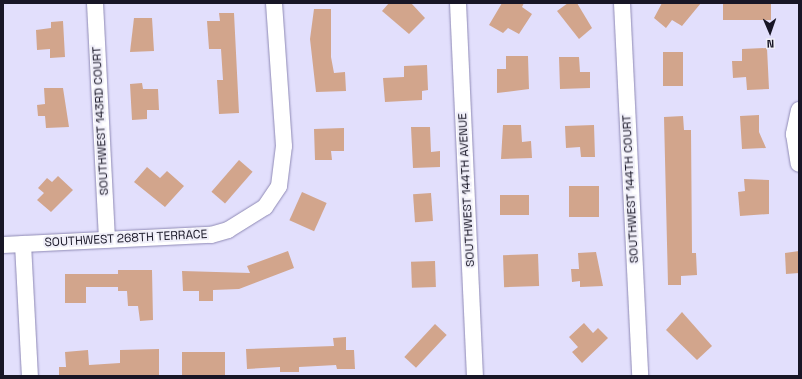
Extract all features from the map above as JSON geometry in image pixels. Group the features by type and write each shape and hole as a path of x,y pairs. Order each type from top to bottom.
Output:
{"street":[{"name":"SOUTHWEST 143RD COURT","path":"95,3 107,240"},
{"name":"SOUTHWEST 268TH TERRACE","path":"3,245 211,235 228,230 265,207 279,186 284,146 274,3"},
{"name":"SOUTHWEST 144TH AVENUE","path":"458,3 475,376"},
{"name":"SOUTHWEST 144TH COURT","path":"622,3 640,376"},
{"path":"799,110 794,134 799,164"},
{"path":"23,244 30,376"}],"building":[{"path":"389,3 411,3 425,18 409,34 382,11"},
{"path":"502,3 524,3 522,7 532,14 519,34 508,28 503,33 489,25"},
{"path":"568,3 577,3 592,28 579,39 557,11"},
{"path":"662,3 701,3 682,26 672,20 666,28 654,18"},
{"path":"723,3 771,3 771,20 723,20"},
{"path":"314,9 331,9 331,57 334,73 345,72 346,91 316,92 310,39"},
{"path":"219,13 234,13 239,113 219,114 217,80 223,80 221,49 209,49 207,21 220,21"},
{"path":"134,18 152,18 154,51 130,52"},
{"path":"63,21 65,57 50,58 50,49 37,50 36,30 51,28 51,22"},
{"path":"767,48 769,89 747,90 746,77 733,78 732,61 742,61 742,49"},
{"path":"663,52 683,52 683,86 663,86"},
{"path":"506,56 528,56 529,89 497,93 497,69 506,69"},
{"path":"559,57 579,57 580,72 590,72 590,88 560,89"},
{"path":"427,65 428,90 422,91 422,100 385,102 383,78 404,77 404,66"},
{"path":"142,83 143,89 158,89 159,110 147,110 147,119 132,120 130,84"},
{"path":"44,88 63,88 69,127 46,128 45,116 38,116 37,105 45,104"},
{"path":"759,115 759,132 766,148 742,149 740,116"},
{"path":"683,116 684,130 691,130 692,253 696,253 697,275 681,276 681,285 668,285 664,117"},
{"path":"503,125 521,125 522,142 531,141 532,158 501,159"},
{"path":"594,125 595,157 581,157 580,147 566,148 565,126"},
{"path":"411,127 430,127 431,152 440,151 440,167 413,168"},
{"path":"344,128 344,151 331,151 332,160 315,160 314,129"},
{"path":"239,160 253,172 225,204 211,192"},
{"path":"147,167 160,178 167,171 184,186 165,207 134,182"},
{"path":"58,176 73,190 51,212 37,200 44,193 38,188 47,178 52,182"},
{"path":"744,179 769,180 769,214 740,216 738,192 745,191"},
{"path":"569,186 599,186 599,217 569,217"},
{"path":"302,192 327,203 314,231 289,220"},
{"path":"431,193 433,221 415,222 413,194"},
{"path":"500,195 529,195 529,215 500,215"},
{"path":"288,251 294,268 239,289 213,290 213,301 199,301 199,291 183,291 182,271 250,273 247,266"},
{"path":"799,251 799,273 786,274 785,253"},
{"path":"596,252 603,286 580,287 580,281 572,282 571,269 579,269 578,253"},
{"path":"538,254 539,286 504,287 503,255"},
{"path":"435,261 436,287 412,288 411,262"},
{"path":"118,270 152,270 153,320 140,321 138,306 128,306 127,291 118,291 118,287 86,287 86,303 65,303 65,274 118,274"},
{"path":"682,312 712,346 697,360 666,330"},
{"path":"584,323 593,333 598,328 608,338 582,363 572,352 578,347 569,337"},
{"path":"435,324 447,335 416,368 404,357"},
{"path":"346,337 346,350 354,350 355,369 337,369 336,365 299,367 299,372 280,372 280,367 247,369 246,349 334,346 333,338"},
{"path":"159,349 159,376 59,376 59,367 66,367 65,352 88,350 89,365 120,363 120,350"},
{"path":"182,352 225,352 225,375 182,375"}]}
